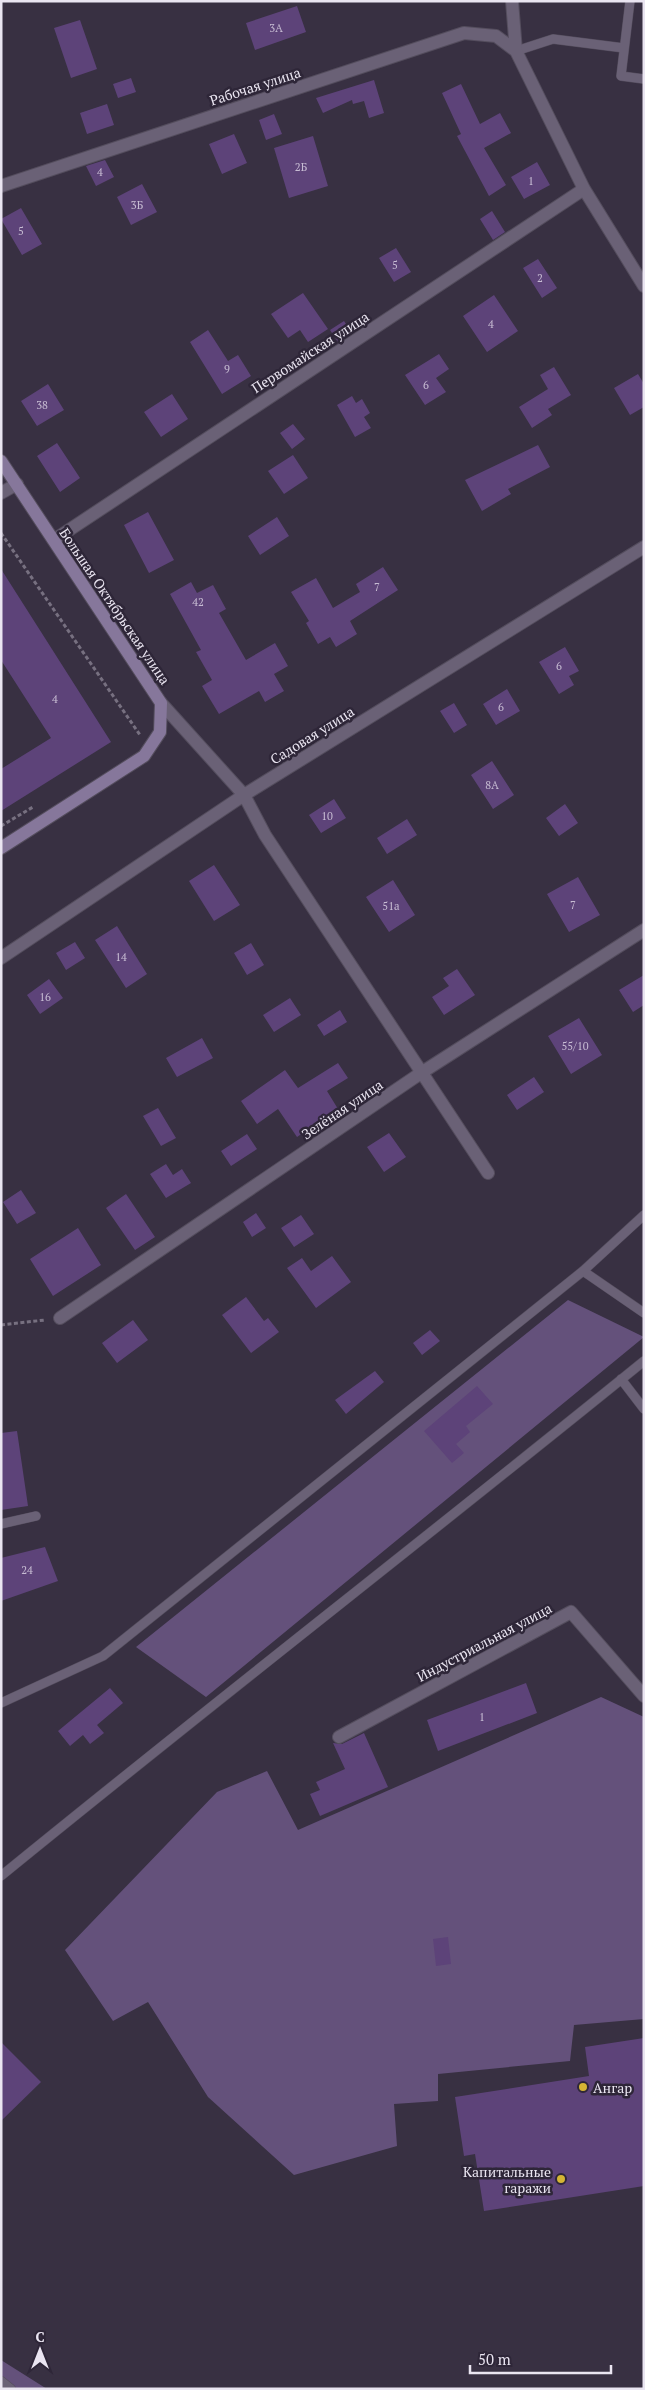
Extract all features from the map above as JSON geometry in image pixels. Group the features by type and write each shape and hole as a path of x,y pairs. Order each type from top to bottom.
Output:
{"main road":[{"name":"Большая Октябрьская улица","path":"1,461 161,703 160,732 144,756 1,848"}],"street":[{"path":"512,1 516,51 584,189 644,286"},
{"name":"Рабочая улица","path":"1,186 464,33 496,36 516,51"},
{"name":"Первомайская улица","path":"54,540 584,189"},
{"path":"1,493 17,484"},
{"name":"Садовая улица","path":"1,958 244,795 644,547"},
{"path":"161,703 244,795 265,835 488,1173"},
{"name":"Зелёная улица","path":"60,1318 421,1073 644,930"},
{"name":"Индустриальная улица","path":"339,1737 571,1612 644,1696"}],"lane":[{"path":"630,1 621,76 644,79"},
{"path":"516,51 553,40 624,48"},
{"path":"1,1703 103,1656 583,1271 644,1215"},
{"path":"583,1271 644,1313"},
{"path":"1,1876 176,1734 493,1484 644,1361"},
{"path":"621,1379 644,1409"},
{"path":"1,1524 36,1516"},
{"path":"1,2380 11,2389"}],"path":[{"path":"1,533 142,739"},
{"path":"1,826 34,806"},
{"path":"1,1325 60,1318"}],"shaded area":[{"path":"568,1300 644,1337 206,1697 136,1647"},
{"path":"601,1697 644,1717 644,2019 574,2025 570,2061 438,2074 438,2101 394,2104 397,2146 294,2175 208,2097 148,2002 113,2021 65,1950 217,1792 267,1771 298,1830"},
{"path":"1,2360 47,2389 1,2389"}],"building":[{"path":"297,6 306,32 255,50 246,23"},
{"path":"80,20 97,69 71,78 54,28"},
{"path":"131,78 136,92 118,98 113,84"},
{"path":"374,80 384,113 369,118 364,101 353,104 352,100 323,113 316,98"},
{"path":"461,84 480,124 500,113 511,133 484,148 506,185 489,196 457,136 461,134 442,93"},
{"path":"107,104 114,125 87,134 80,113"},
{"path":"274,114 282,134 266,140 259,120"},
{"path":"234,134 247,163 222,174 209,144"},
{"path":"313,136 328,186 289,198 274,148"},
{"path":"105,160 114,177 96,186 86,166"},
{"path":"537,162 550,185 524,199 511,177"},
{"path":"142,184 157,212 131,225 117,197"},
{"path":"21,208 42,244 22,255 1,219"},
{"path":"492,211 505,232 493,240 480,219"},
{"path":"396,248 411,272 394,282 379,258"},
{"path":"538,259 557,288 542,298 523,268"},
{"path":"303,293 328,329 308,342 300,330 288,338 271,314"},
{"path":"494,295 518,331 487,352 463,316"},
{"path":"344,321 352,333 338,342 330,330"},
{"path":"208,330 228,361 238,355 251,376 222,394 190,342"},
{"path":"439,354 449,369 436,378 446,392 425,405 405,375"},
{"path":"554,367 571,395 548,409 552,415 532,428 519,407 548,389 540,375"},
{"path":"638,374 644,384 644,407 630,415 614,388"},
{"path":"48,384 64,410 37,426 21,401"},
{"path":"172,394 188,419 161,437 144,412"},
{"path":"352,396 356,403 362,399 370,413 364,417 371,428 355,437 337,405"},
{"path":"293,424 305,439 292,449 280,433"},
{"path":"57,443 80,478 60,492 37,456"},
{"path":"538,445 550,467 508,489 511,494 482,511 465,480"},
{"path":"293,455 308,478 284,494 268,471"},
{"path":"148,512 174,560 149,573 124,525"},
{"path":"277,517 289,536 260,555 248,536"},
{"path":"383,567 398,590 350,621 357,634 336,647 330,637 318,644 306,623 309,621 291,592 316,578 333,608 360,592 356,584"},
{"path":"1,569 111,742 1,811 1,769 51,738 1,660"},
{"path":"191,582 197,593 213,585 226,609 219,613 246,660 275,643 288,666 274,674 284,691 265,702 259,691 219,714 202,686 212,680 196,652 201,650 170,594"},
{"path":"565,647 579,671 569,676 574,685 559,694 539,662"},
{"path":"507,689 520,711 496,725 483,704"},
{"path":"454,703 467,725 454,733 440,711"},
{"path":"492,761 514,795 493,809 471,775"},
{"path":"334,799 346,818 321,833 309,815"},
{"path":"565,804 578,823 559,836 546,818"},
{"path":"407,819 417,835 387,854 377,838"},
{"path":"214,865 240,905 214,921 189,881"},
{"path":"578,877 600,915 569,932 547,894"},
{"path":"393,880 415,915 389,932 366,897"},
{"path":"117,926 147,974 126,988 95,940"},
{"path":"75,942 85,958 66,970 56,953"},
{"path":"251,943 264,965 247,975 234,953"},
{"path":"457,969 475,995 444,1015 432,997 449,986 443,978"},
{"path":"644,975 644,1005 633,1012 619,990"},
{"path":"49,979 63,998 40,1014 27,995"},
{"path":"290,998 301,1015 274,1032 263,1015"},
{"path":"340,1010 347,1022 324,1036 317,1025"},
{"path":"579,1018 602,1055 571,1074 548,1036"},
{"path":"202,1038 213,1058 177,1077 166,1058"},
{"path":"338,1063 348,1078 327,1091 338,1109 297,1137 278,1109 257,1124 241,1101 285,1070 298,1088"},
{"path":"534,1077 544,1092 517,1110 507,1095"},
{"path":"158,1108 176,1138 161,1146 143,1116"},
{"path":"389,1133 406,1157 384,1172 367,1147"},
{"path":"247,1134 257,1149 231,1166 221,1151"},
{"path":"166,1164 173,1175 182,1169 191,1183 166,1198 150,1174"},
{"path":"21,1190 36,1213 17,1224 3,1202"},
{"path":"126,1194 155,1237 135,1250 106,1208"},
{"path":"256,1213 266,1228 252,1237 243,1222"},
{"path":"301,1215 314,1234 294,1247 281,1228"},
{"path":"78,1228 101,1265 53,1296 30,1259"},
{"path":"332,1256 351,1282 316,1308 287,1268 302,1258 311,1271"},
{"path":"246,1297 264,1321 268,1318 279,1332 251,1353 222,1315"},
{"path":"133,1320 148,1340 117,1363 102,1343"},
{"path":"430,1330 440,1341 422,1355 413,1343"},
{"path":"375,1371 384,1382 346,1414 335,1400"},
{"path":"477,1386 493,1404 466,1426 470,1432 456,1444 464,1453 452,1463 424,1431"},
{"path":"17,1431 28,1506 1,1510 1,1433"},
{"path":"45,1547 58,1581 1,1601 1,1558"},
{"path":"526,1683 537,1713 438,1751 427,1720"},
{"path":"110,1688 123,1703 97,1725 104,1733 90,1744 83,1735 70,1746 58,1731"},
{"path":"364,1733 388,1787 320,1816 310,1794 320,1790 316,1782 345,1769 333,1743 342,1744"},
{"path":"448,1937 451,1964 436,1966 433,1939"},
{"path":"644,2038 644,2186 484,2211 475,2154 464,2156 455,2097 589,2076 585,2047"},
{"path":"1,2042 41,2082 1,2121"}],"place":[{"name":"Ангар","path":"583,2087"},
{"name":"Капитальные гаражи","path":"561,2179"}]}
